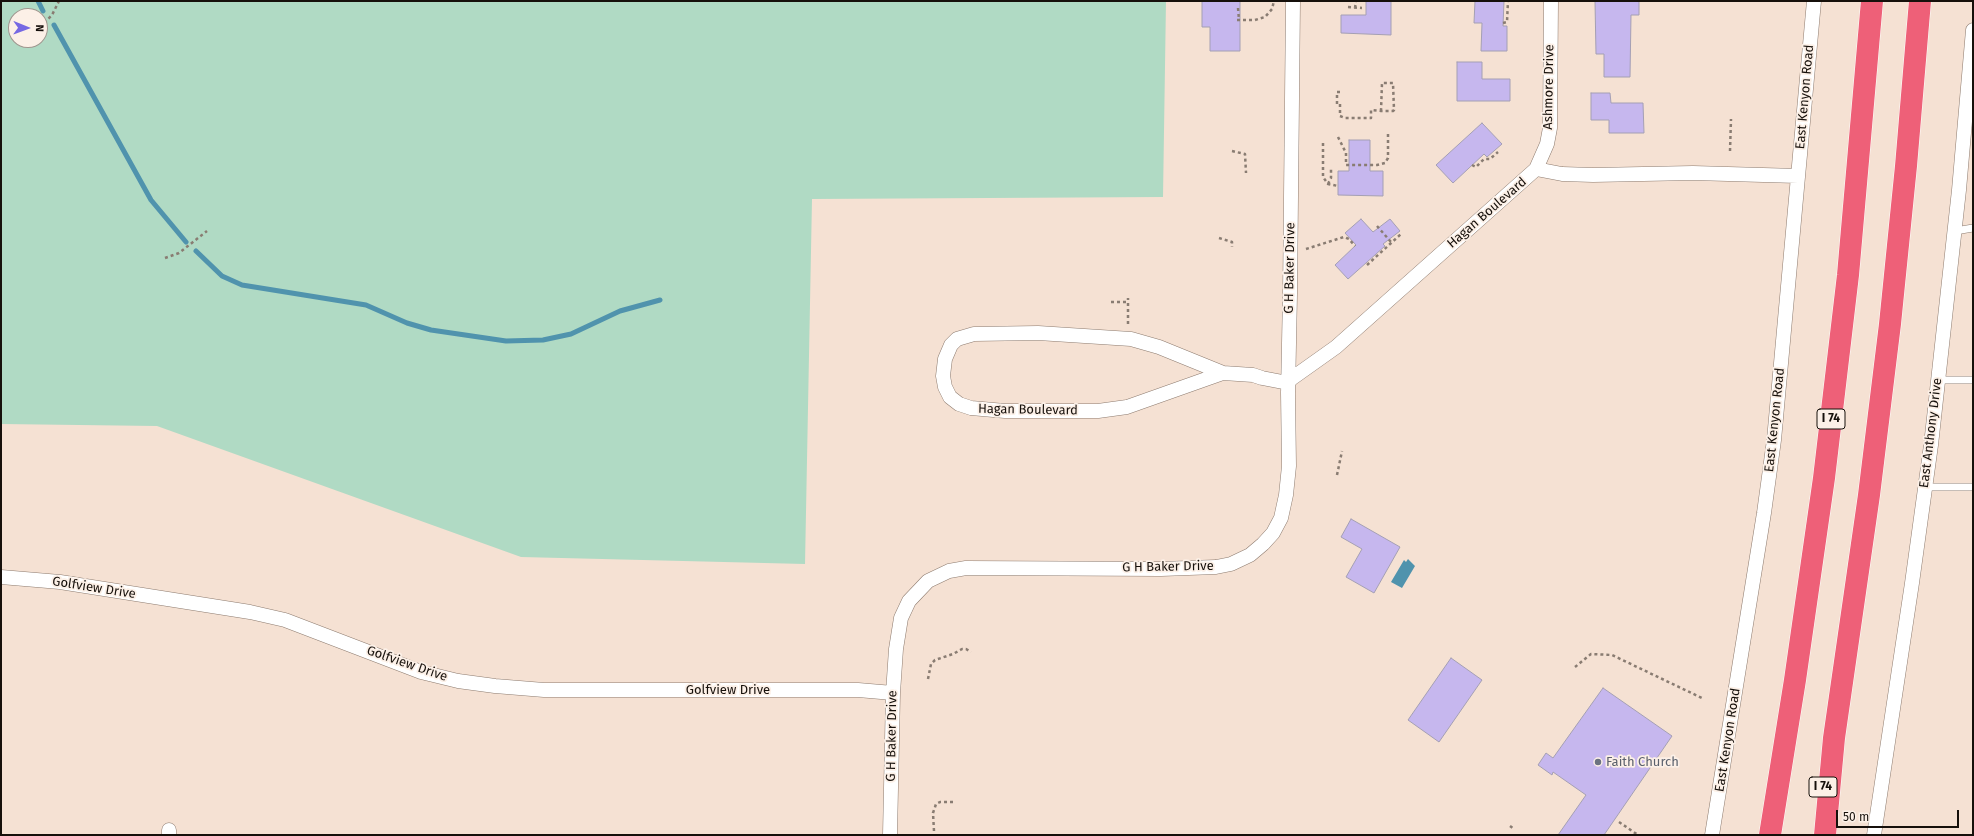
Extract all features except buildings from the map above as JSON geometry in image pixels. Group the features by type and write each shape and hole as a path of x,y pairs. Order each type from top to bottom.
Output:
{"highway":[{"name":"I 74","path":"1770,835 1795,680 1824,478 1848,275 1872,1"},
{"name":"I 74","path":"1813,835 1834,738 1869,495 1890,324 1906,166 1920,1"},
{"path":"1824,835 1834,738"}],"street":[{"name":"G H Baker Drive","path":"890,835 893,693 896,649 901,618 915,593 935,577 966,568 984,567 1162,569 1216,567 1231,564 1250,555 1273,533 1280,518 1286,495 1289,466 1288,383 1291,254 1293,1"},
{"name":"Ashmore Drive","path":"1536,170 1547,144 1550,128 1551,1"},
{"name":"East Kenyon Road","path":"1712,835 1764,513 1774,440 1814,1"},
{"name":"East Anthony Drive","path":"1874,835 1925,487 1970,89 1973,30"},
{"name":"Hagan Boulevard","path":"1223,373 1127,407 1098,411 1005,411 971,408 959,404 950,397 945,387 943,376 945,359 951,345 957,339 974,334 1038,333 1127,339 1159,347 1223,373 1253,374 1262,378 1288,383 1291,379 1336,347 1536,170 1562,174 1593,175 1693,173 1798,176"},
{"name":"Golfview Drive","path":"1,577 60,582 250,612 285,620 421,672 458,681 495,686 544,690 858,690 893,693"}],"lane":[{"path":"1955,231 1973,228"},
{"path":"1938,380 1973,380"},
{"path":"1925,487 1973,487"}],"path":[{"path":"48,19 52,15 59,1"},
{"path":"1238,8 1238,20 1255,20 1265,17 1272,9 1274,1"},
{"path":"1355,8 1356,1"},
{"path":"1503,23 1506,22 1508,1"},
{"path":"1348,7 1362,8"},
{"path":"1343,92 1337,92 1340,116 1344,118 1370,118 1372,110 1381,111 1394,110 1393,83 1382,84 1381,111"},
{"path":"1730,151 1731,120"},
{"path":"1338,137 1346,153 1346,165 1377,165 1385,164 1388,158 1388,132"},
{"path":"1323,143 1323,174 1328,184"},
{"path":"1232,151 1246,154 1246,173"},
{"path":"1472,165 1476,167 1484,159 1490,159 1498,152"},
{"path":"1328,184 1331,178 1329,171 1331,167"},
{"path":"1328,184 1338,186"},
{"path":"1377,226 1391,242"},
{"path":"166,258 179,253 206,231"},
{"path":"1367,265 1395,237 1401,234"},
{"path":"1291,254 1344,237 1349,239 1355,246"},
{"path":"1219,238 1232,242 1232,248"},
{"path":"1111,302 1128,300 1127,339"},
{"path":"1337,476 1342,451"},
{"path":"928,679 931,664 935,660 953,654 962,649 966,649 971,652"},
{"path":"1575,667 1591,654 1612,655 1704,699"},
{"path":"934,831 933,813 936,804 940,802 953,802"},
{"path":"1619,822 1638,835"},
{"path":"1510,826 1514,829"}],"green space":[{"path":"1,1 1166,1 1163,197 812,199 805,564 521,557 157,426 1,424"}],"water":[{"path":"1408,559 1415,566 1402,588 1391,582 1404,560 1406,562"}],"waterway":[{"path":"38,1 42,8"},
{"path":"54,25 151,200 186,242"},
{"path":"196,251 222,276 242,285 366,305 407,323 431,330 506,341 543,340 571,334 620,311 660,300"}],"place":[{"name":"Faith Church","path":"1598,762"}]}
